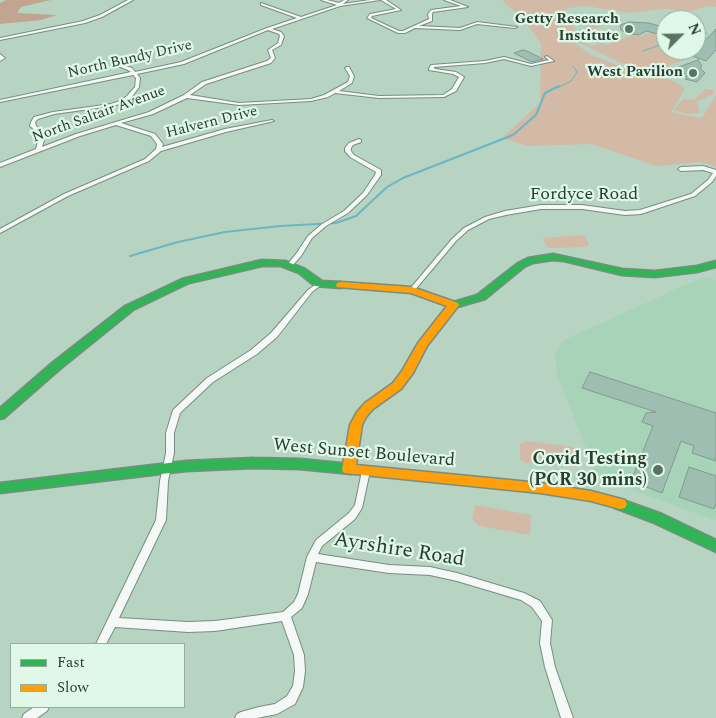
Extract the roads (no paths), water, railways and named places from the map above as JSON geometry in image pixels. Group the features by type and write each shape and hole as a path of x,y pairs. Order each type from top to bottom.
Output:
{"street":[{"path":"0,39 84,22 101,16 131,0"},
{"path":"323,0 341,4 378,0"},
{"name":"North Bundy Drive","path":"0,101 182,63 268,28 341,4 346,0"},
{"path":"383,0 399,10 376,14 369,18 401,32 431,20 430,14 432,12 466,7 446,0"},
{"path":"262,4 300,18"},
{"path":"414,27 454,30 476,23 515,27"},
{"name":"North Saltair Avenue","path":"0,164 38,151 78,134 151,113 186,96 204,83 235,75 272,60 270,50 280,44 282,36 280,33 268,28"},
{"path":"336,92 379,97 444,96 454,90 462,77 454,73 434,70 432,69 433,66 477,63 504,58 531,65 552,61 547,57"},
{"path":"38,151 42,137 40,132 33,126 36,118 53,113 122,102 129,97 137,88 138,78 130,69 117,64"},
{"path":"186,96 229,103 251,104 311,100 336,92 352,81 351,73 347,68"},
{"name":"Halvern Drive","path":"0,231 66,195 147,160 159,150 225,131 272,121"},
{"path":"118,124 153,135 160,144 159,150"},
{"path":"290,265 299,255 310,237 324,225 346,212 364,194 378,175 379,171 348,152 351,144 359,141"},
{"name":"Fordyce Road","path":"412,290 454,240 466,229 487,218 541,207 582,207 641,212 693,195 710,181 716,172 703,168 681,169"},
{"path":"0,415 95,334 141,301 186,281 262,263 274,262 290,265 302,271 318,284 412,290 453,305 481,298 521,265 542,258 564,258 610,270 641,274 674,272 716,264"},
{"path":"101,643 161,520 170,433 176,412 193,393 254,352 274,335 318,284"},
{"path":"349,470 356,425 360,415 369,406 398,386 408,373 422,345 453,305"},
{"name":"West Sunset Boulevard","path":"0,488 167,468 253,463 300,464 540,488 592,496 630,507 658,518 716,546"},
{"path":"111,622 188,627 215,626 285,616 298,605 303,594 312,557 319,543 352,516 359,506 366,471"},
{"name":"Ayrshire Road","path":"312,557 389,569 430,571 516,595 536,604 547,620 545,643 550,667 567,718"},
{"path":"241,718 277,709 291,700 298,687 299,656 285,616"},
{"path":"28,718 42,708"}],"waterway":[{"path":"643,51 656,46"},
{"path":"557,88 571,81 577,72 573,66"},
{"path":"130,256 178,242 225,232 280,226 336,223 356,216 387,187 403,178 513,135 536,115 545,93 559,86"}],"place":[{"name":"Getty Research Institute","path":"629,29"},
{"name":"West Pavilion","path":"693,73"},
{"name":"Covid Testing (PCR 30 mins)","path":"658,470"}]}
